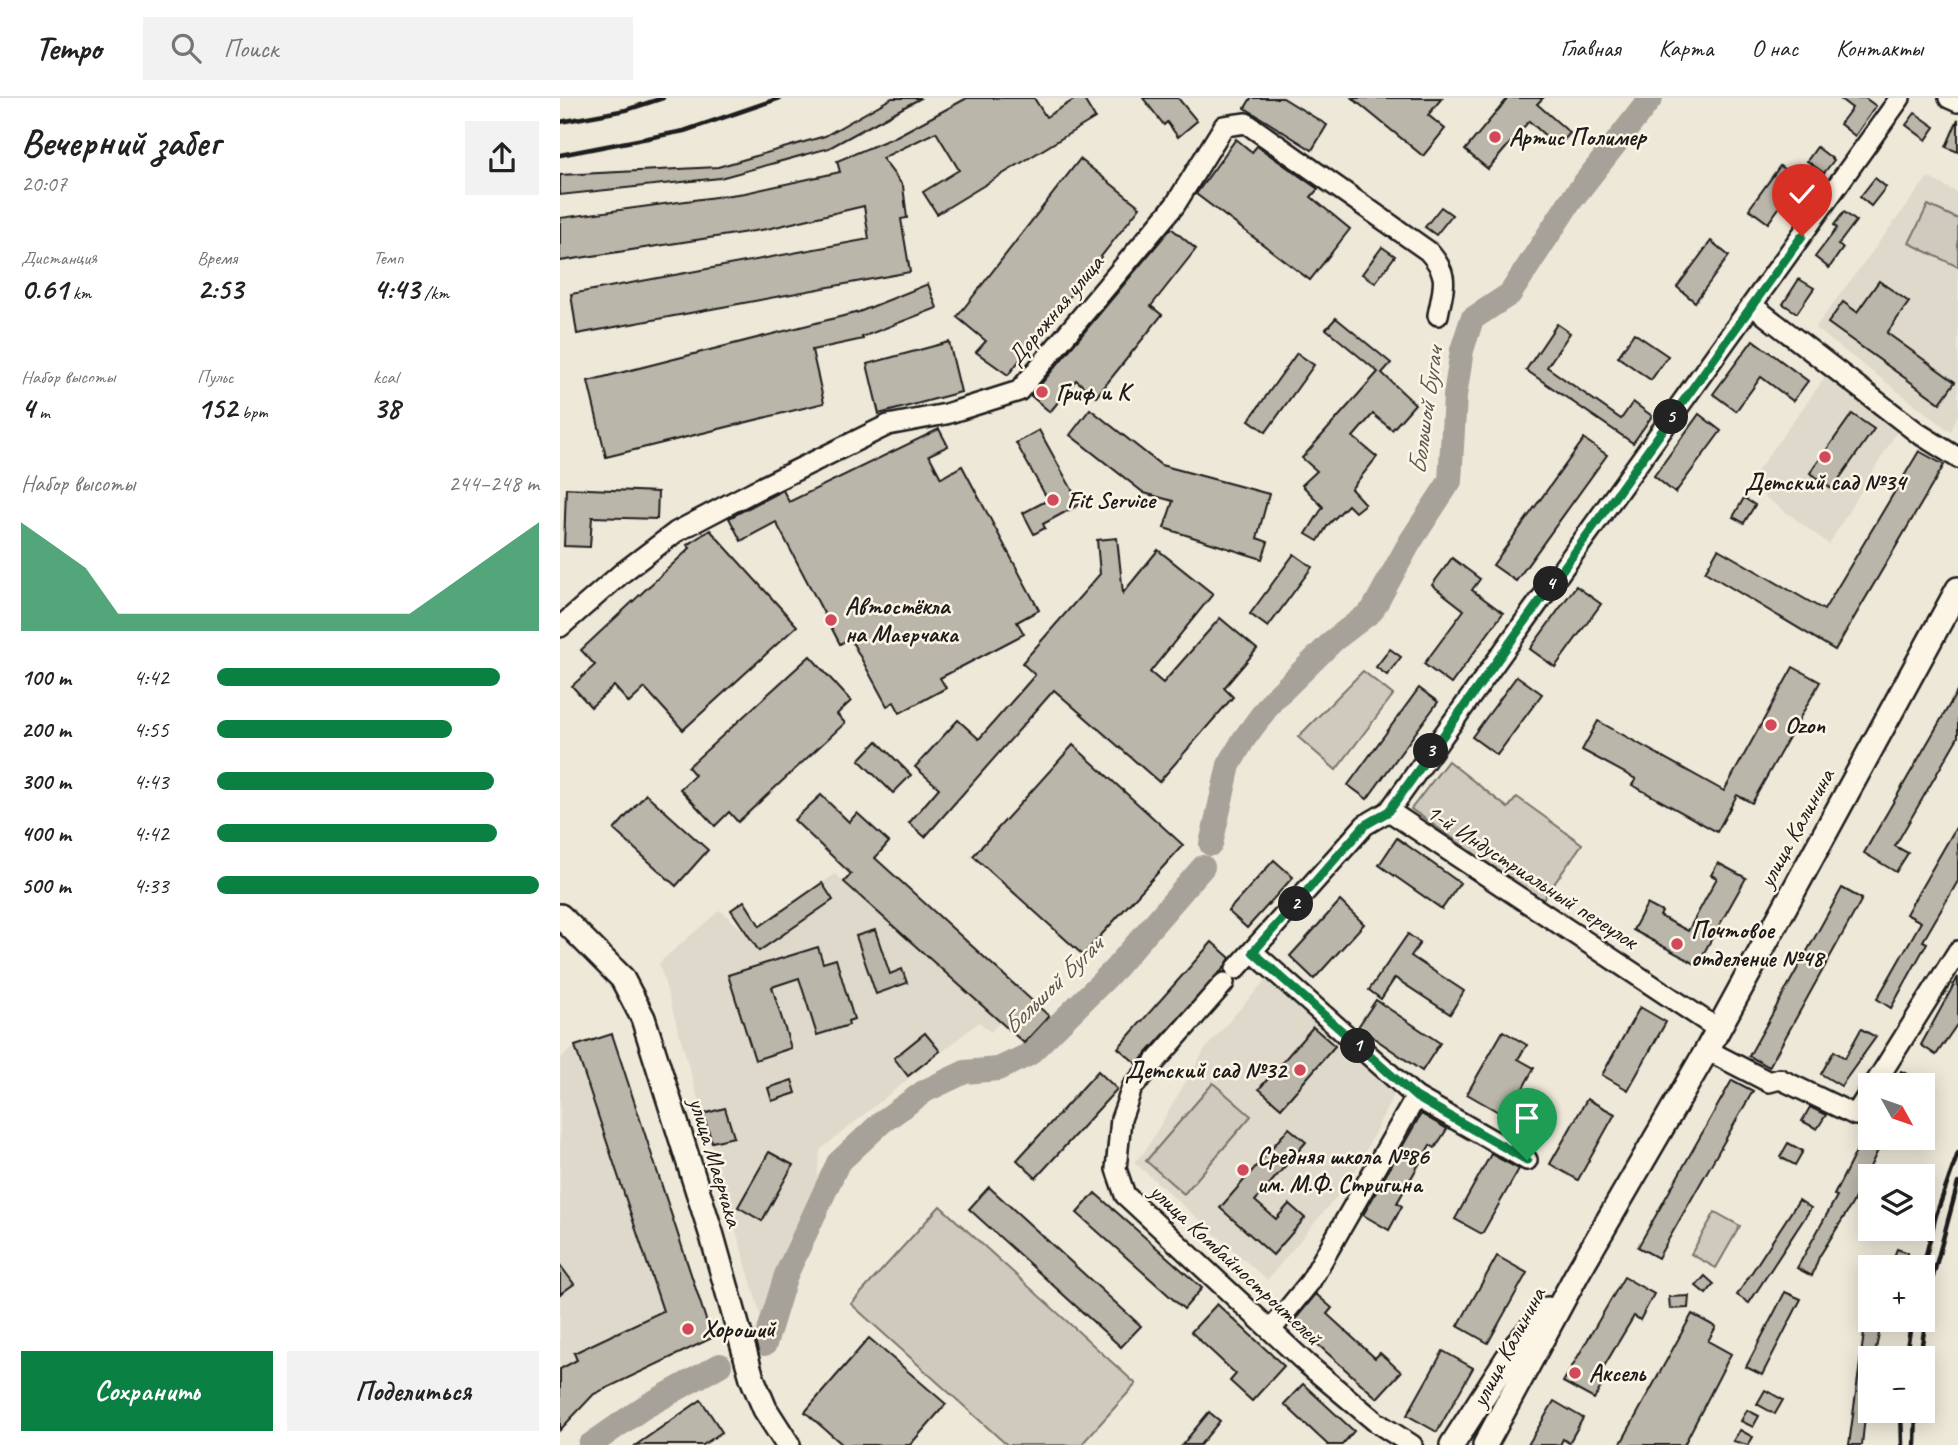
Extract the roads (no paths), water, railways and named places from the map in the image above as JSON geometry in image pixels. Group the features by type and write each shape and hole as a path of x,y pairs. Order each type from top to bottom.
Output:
{"main road":[{"name":"улица Калинина","path":"1491,1444 1528,1394 1577,1274 1707,1050 1958,589"},
{"name":"улица Маерчака","path":"560,916 622,978 643,1018 712,1236 752,1378 765,1409 788,1445"},
{"name":"улица Калинина","path":"1452,1445 1514,1348 1577,1274"}],"street":[{"name":"улица Комбайностроителей","path":"1412,1445 1376,1422 1271,1330 1125,1195 1116,1169 1121,1119 1132,1088 1365,825 1389,811 1900,98"},
{"path":"1949,98 1958,102"},
{"name":"Дорожная улица","path":"560,628 622,573 676,532 754,491 888,425 946,414 1019,391 1175,205 1224,126 1246,122 1428,251 1442,265 1445,279 1438,315"},
{"path":"1753,306 1918,433 1958,458"},
{"name":"1-й Индустриальный переулок","path":"1389,811 1718,1029"},
{"path":"1882,1073 1958,951"},
{"path":"1253,952 1416,1097 1527,1160"},
{"path":"1707,1050 1769,1082 1780,1079 1855,1115 1858,1110"},
{"path":"1271,1330 1310,1282 1416,1097"}],"waterway":[{"name":"Большой Бугач","path":"1211,844 1229,765 1244,739 1272,701 1334,640 1372,611 1410,542 1450,481 1455,396 1462,350 1472,319 1510,294 1569,203 1651,98"},
{"name":"Большой Бугач","path":"765,1344 786,1275 838,1163 882,1122 925,1091 965,1072 998,1069 1028,1055 1113,971 1203,867"},
{"name":"Большой Бугач","path":"590,1445 643,1408 720,1365"}],"railway":[{"path":"560,122 626,110 663,98"},
{"path":"560,155 684,131 780,98"},
{"path":"1926,1255 1936,1215 1958,1153"},
{"path":"1922,1346 1931,1284 1958,1183"},
{"path":"1907,1346 1910,1332"},
{"path":"1901,1423 1902,1445"},
{"path":"1915,1445 1916,1423"}],"place":[{"name":"Артис Полимер","path":"1495,137"},
{"name":"Гриф и К","path":"1042,392"},
{"name":"Детский сад №34","path":"1825,457"},
{"name":"Fit Service","path":"1053,500"},
{"name":"Автостёкла на Маерчака","path":"831,620"},
{"name":"Ozon","path":"1771,725"},
{"name":"Почтовое отделение №48","path":"1677,944"},
{"name":"Детский сад №32","path":"1300,1070"},
{"name":"Средняя школа №86 им. М.Ф. Стригина","path":"1243,1170"},
{"name":"Хороший","path":"688,1329"},
{"name":"Аксель","path":"1575,1373"}]}
